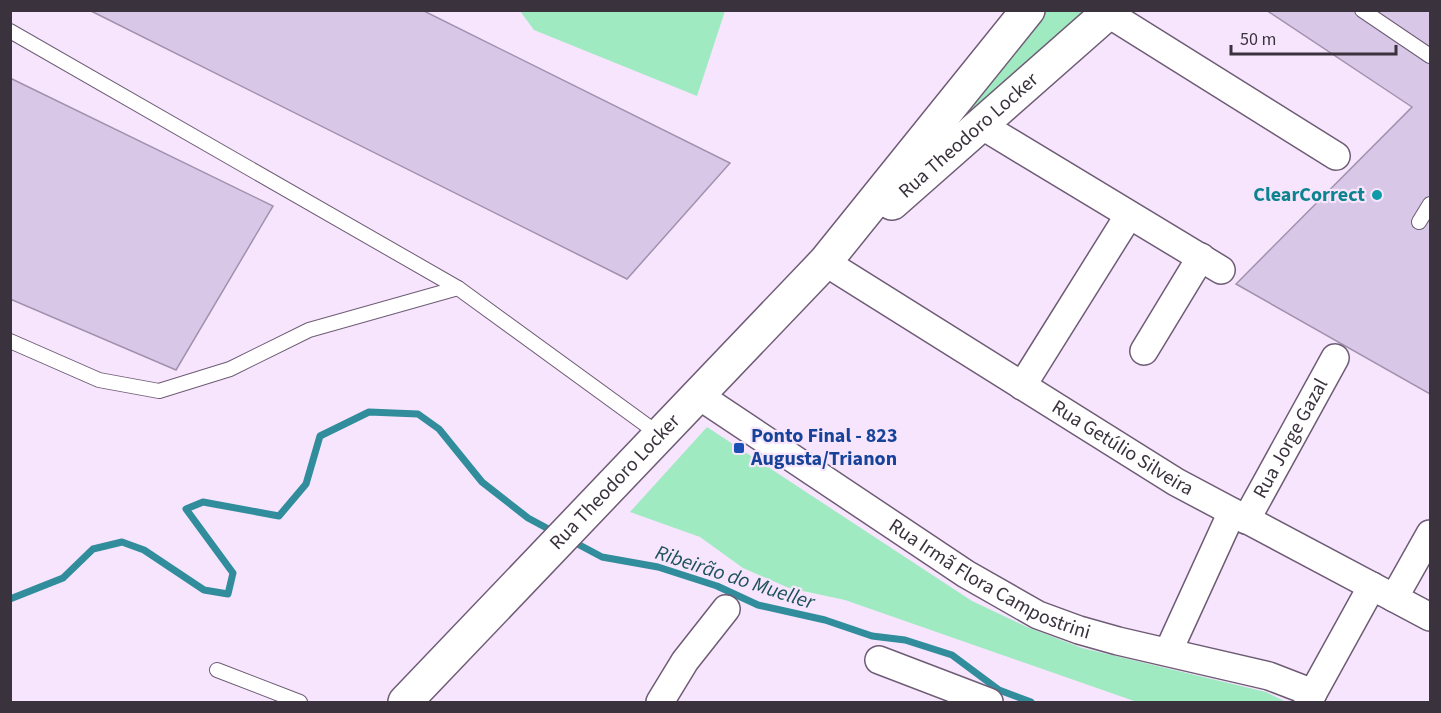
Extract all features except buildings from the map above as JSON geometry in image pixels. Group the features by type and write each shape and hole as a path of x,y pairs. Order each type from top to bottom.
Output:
{"main road":[{"name":"Rua Theodoro Locker","path":"405,702 825,262 1028,10"},
{"name":"Rua Theodoro Locker","path":"825,262 1110,12"}],"street":[{"path":"1110,12 1336,156"},
{"path":"981,125 1211,263 1144,351"},
{"path":"1022,386 1129,215"},
{"name":"Rua Getúlio Silveira","path":"825,262 1176,482 1431,617"},
{"name":"Rua Jorge Gazal","path":"1168,652 1239,516 1335,358"},
{"name":"Rua Irmã Flora Campostrini","path":"698,395 1002,596 1038,615 1079,630 1258,673 1311,698"},
{"path":"1311,698 1383,592 1431,534"},
{"path":"660,702 685,661 726,609"},
{"path":"879,660 989,702"}],"lane":[{"path":"1362,10 1431,56"},
{"path":"10,31 458,288 660,435"},
{"path":"1419,222 1431,204"},
{"path":"10,340 99,380 159,391 230,369 309,330 458,288"},
{"path":"218,670 300,702"}],"green space":[{"path":"520,11 725,11 697,96 534,30"},
{"path":"1036,11 1097,11 891,195"},
{"path":"707,427 972,601 1027,627 1082,648 1266,692 1286,702 1137,702 845,600 789,588 743,568 700,537 630,512"}],"waterway":[{"name":"Ribeirão do Mueller","path":"10,599 63,578 93,549 122,542 144,550 204,590 228,594 233,573 186,509 203,502 279,516 306,484 320,436 369,412 418,414 439,429 482,482 528,518 554,532"},
{"name":"Ribeirão do Mueller","path":"572,541 602,557 658,567 717,586 758,605 825,620 872,636 905,640 952,655 999,690 1031,702"}],"place":[{"name":"ClearCorrect","path":"1377,195"},
{"name":"Ponto Final - 823 Augusta/Trianon","path":"739,448"}]}
